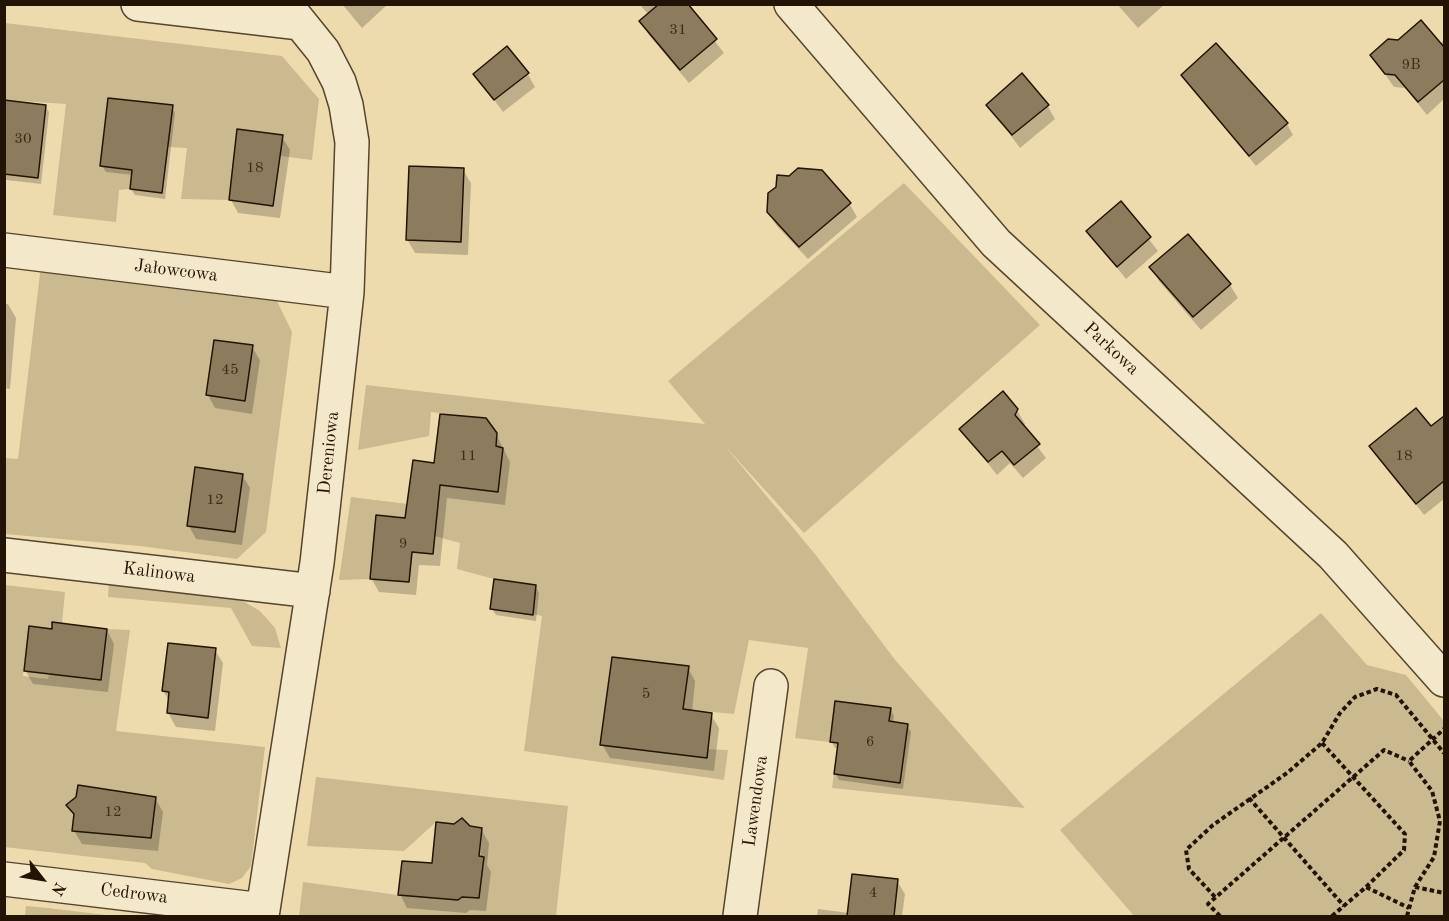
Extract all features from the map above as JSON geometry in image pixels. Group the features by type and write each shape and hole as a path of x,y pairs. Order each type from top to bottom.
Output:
{"street":[{"path":"138,4 292,14"},
{"name":"Parkowa","path":"791,4 996,243 1333,555 1444,681"},
{"name":"Dereniowa","path":"263,913 313,591 347,292 352,142 346,105 339,82 323,51 292,14"},
{"name":"Jałowcowa","path":"4,250 347,292"},
{"name":"Kalinowa","path":"4,555 313,591"},
{"name":"Lawendowa","path":"741,916 771,686"},
{"name":"Cedrowa","path":"4,879 263,913"}],"path":[{"path":"1215,897 1190,869 1186,850 1249,798 1287,773 1322,743 1341,713 1355,697 1377,689 1396,695 1444,753"},
{"path":"1409,761 1444,729"},
{"path":"1322,743 1406,834 1404,850 1332,916"},
{"path":"1220,916 1208,904 1383,750 1409,761 1432,791 1440,821 1434,857 1415,887 1407,916"},
{"path":"1249,798 1344,906"},
{"path":"1366,887 1409,908"},
{"path":"1415,887 1444,893"}],"shaded area":[{"path":"5,23 282,56 319,99 312,160 280,156 283,135 237,129 229,200 181,199 187,148 168,147 172,105 108,98 100,166 132,170 130,189 119,190 116,222 53,215 66,104 5,100"},
{"path":"904,183 1040,325 804,533 724,445 815,554 896,661 1025,808 832,788 838,743 795,738 808,648 749,640 734,714 683,709 688,666 611,657 601,745 728,750 724,780 524,751 542,616 533,614 536,585 494,579 457,569 460,543 434,536 436,520 377,515 370,579 339,580 351,497 408,504 410,482 497,492 497,433 487,419 431,412 429,436 358,450 366,385 705,424 668,381"},
{"path":"41,265 274,295 292,332 266,532 237,559 140,546 5,534 5,458 18,459"},
{"path":"109,583 221,595 241,600 260,611 275,628 281,648 252,646 231,608 108,597"},
{"path":"5,585 65,592 62,623 53,622 52,629 29,627 23,676 48,679 49,674 101,680 107,629 130,630 116,731 265,747 251,866 242,878 229,884 152,869 145,863 4,847"},
{"path":"1321,613 1367,665 1406,675 1444,721 1444,916 1134,916 1060,830"},
{"path":"316,777 568,806 556,916 299,916 303,882 398,895 479,898 482,828 436,822 404,851 307,846"},
{"path":"26,906 48,908 114,916 25,916"}],"building":[{"path":"659,4 688,4 717,39 680,70 639,21"},
{"path":"1421,20 1444,47 1444,80 1418,102 1395,75 1385,74 1370,55 1388,39 1398,40"},
{"path":"1216,43 1288,123 1249,156 1181,75"},
{"path":"507,46 529,73 494,100 473,74"},
{"path":"1022,73 1049,105 1012,135 986,105"},
{"path":"108,98 173,105 162,193 130,189 132,170 100,166"},
{"path":"4,100 46,105 38,178 4,174"},
{"path":"237,129 283,135 273,206 229,200"},
{"path":"409,166 464,168 461,242 406,240"},
{"path":"798,168 822,170 851,203 799,247 767,212 768,193 776,187 777,175 789,176"},
{"path":"1121,201 1151,237 1117,267 1086,231"},
{"path":"1188,234 1231,284 1193,317 1149,267"},
{"path":"214,340 253,345 245,401 206,395"},
{"path":"1003,391 1018,409 1015,415 1040,444 1014,465 1002,451 988,462 959,429"},
{"path":"1416,408 1431,426 1444,416 1444,481 1416,504 1369,446"},
{"path":"440,414 486,418 497,433 496,446 503,448 498,492 440,485 433,554 412,552 409,582 370,579 376,515 405,518 413,460 434,463"},
{"path":"195,467 243,474 235,532 187,526"},
{"path":"494,579 536,585 533,615 490,609"},
{"path":"52,622 107,629 101,680 24,671 29,626 52,629"},
{"path":"168,643 216,648 208,718 167,713 169,692 162,691"},
{"path":"612,657 689,666 683,709 712,713 707,758 600,745"},
{"path":"835,701 891,708 889,721 908,724 900,783 834,774 838,743 830,742"},
{"path":"78,785 156,797 151,838 72,831 74,814 66,805 76,797"},
{"path":"462,818 470,826 482,828 479,856 484,857 479,898 462,897 458,900 398,895 402,861 432,863 436,822 454,824"},
{"path":"852,874 898,879 894,916 847,916"}]}
